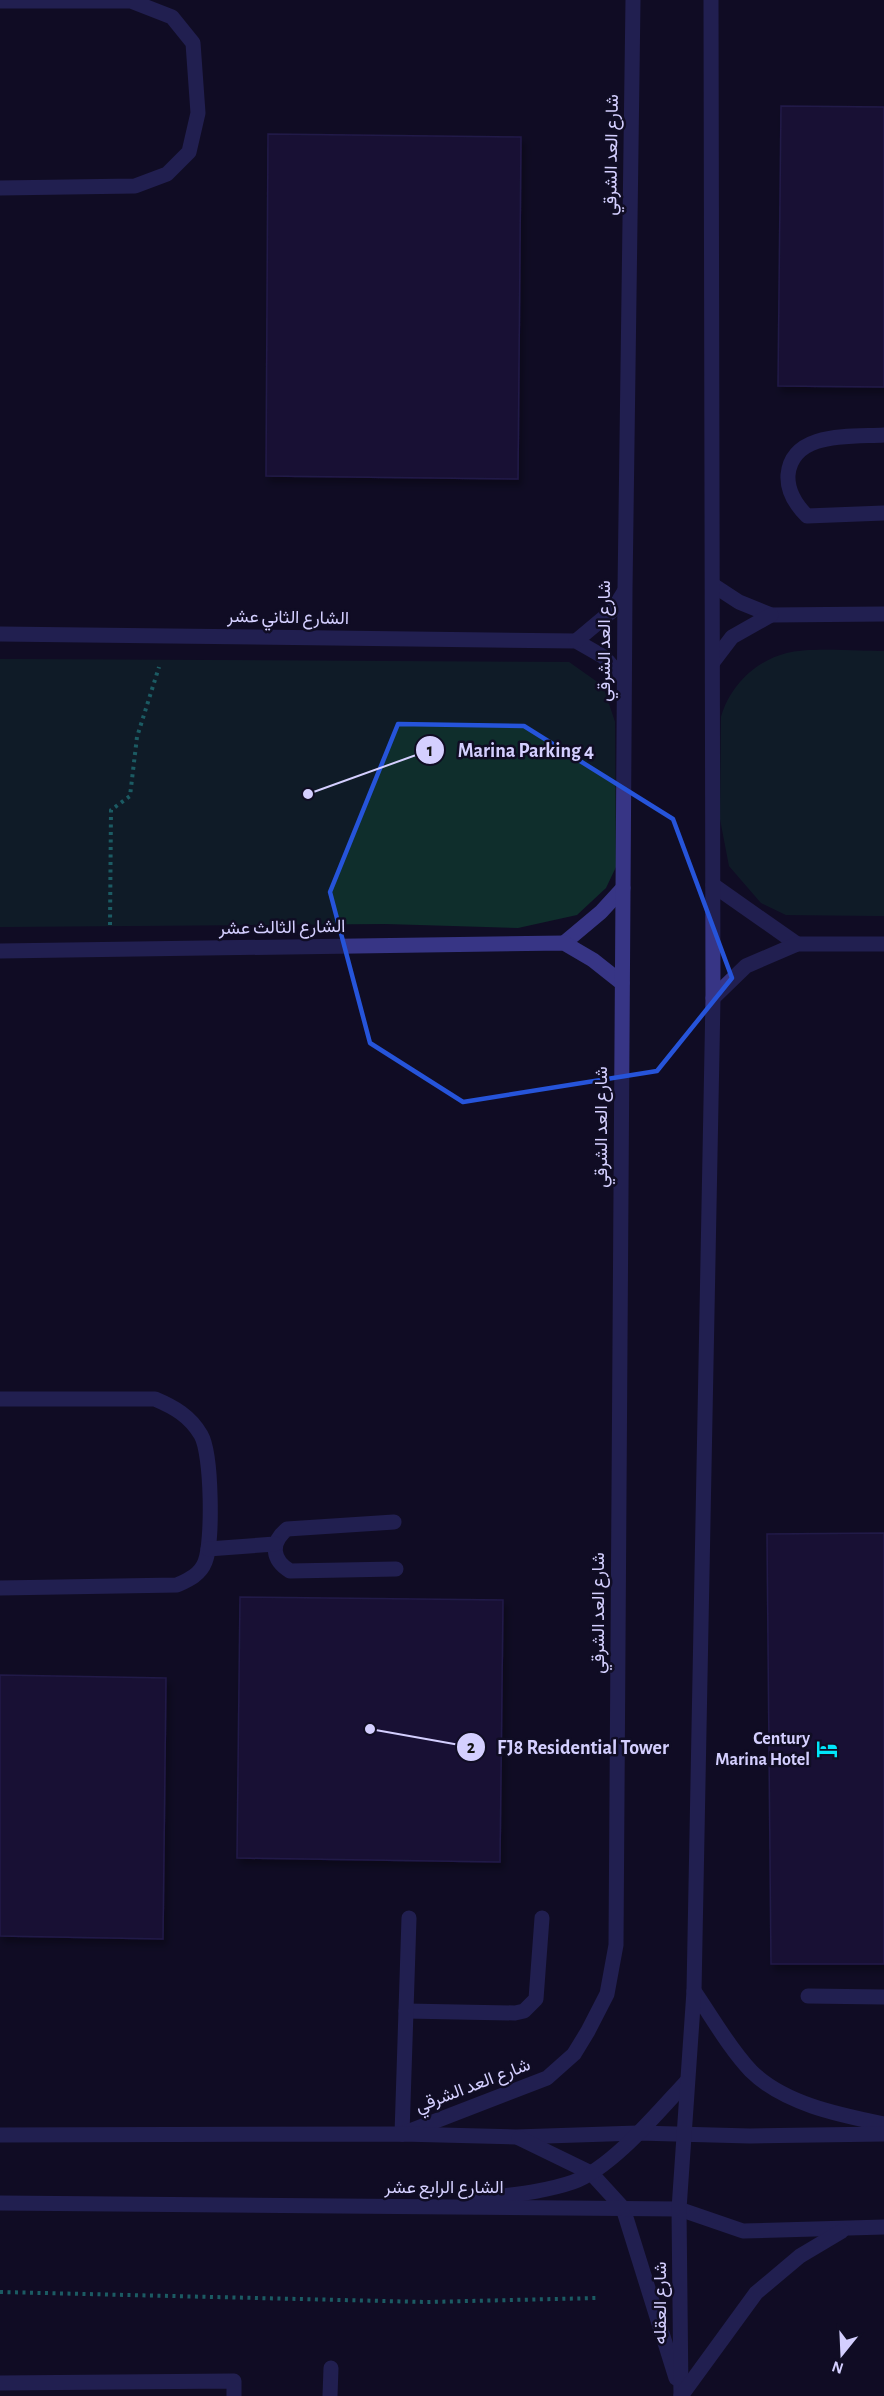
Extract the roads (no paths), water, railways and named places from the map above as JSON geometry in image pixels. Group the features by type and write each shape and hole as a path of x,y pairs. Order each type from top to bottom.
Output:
{"street":[{"name":"شارع العد الشرقي","path":"402,2134 547,2079 574,2054 588,2031 607,1994 616,1946 624,680 633,0"},
{"path":"679,2209 694,1991 713,998 711,0"},
{"path":"0,1 131,1 172,17 193,43 198,113 189,152 167,174 135,186 0,188"},
{"path":"884,435 822,440 802,447 789,462 787,486 798,507 807,516 884,513"},
{"path":"713,585 739,602 771,615 884,614"},
{"path":"576,641 613,610 625,590"},
{"path":"713,662 732,637 771,615"},
{"name":"الشارع الثاني عشر","path":"0,634 576,641 604,657 624,680"},
{"path":"713,885 797,944"},
{"path":"622,983 593,960 564,943 601,912 623,888"},
{"name":"الشارع الثالث عشر","path":"0,951 564,943"},
{"path":"713,998 746,966 797,944 884,944"},
{"path":"0,1399 155,1400 174,1406 190,1419 202,1436 208,1455 208,1549 204,1564 193,1578 177,1585 0,1588"},
{"path":"394,1522 287,1529 275,1544 275,1555 280,1565 290,1571 396,1569"},
{"path":"208,1549 275,1544"},
{"path":"402,2134 409,1918"},
{"path":"406,2011 524,2011 536,1999 542,1918"},
{"path":"694,1991 751,2070 771,2086 816,2106 884,2124"},
{"path":"807,1996 884,1996"},
{"path":"429,2208 573,2182 591,2173 638,2133 687,2081"},
{"path":"0,2135 402,2134 516,2137 638,2133 750,2136 884,2134"},
{"path":"516,2137 591,2173 623,2208 681,2396"},
{"name":"الشارع الرابع عشر","path":"0,2203 679,2209 743,2231 844,2230 884,2227"},
{"name":"شارع العقله","path":"679,2209 681,2396"},
{"path":"681,2396 756,2293 800,2256 844,2230"},
{"path":"330,2396 331,2368"},
{"path":"0,2383 234,2381 234,2396"}],"place":[{"name":"Marina Parking 4","path":"308,794"},
{"name":"FJ8 Residential Tower","path":"370,1729"},
{"name":"Century Marina Hotel","path":"827,1749"}]}
